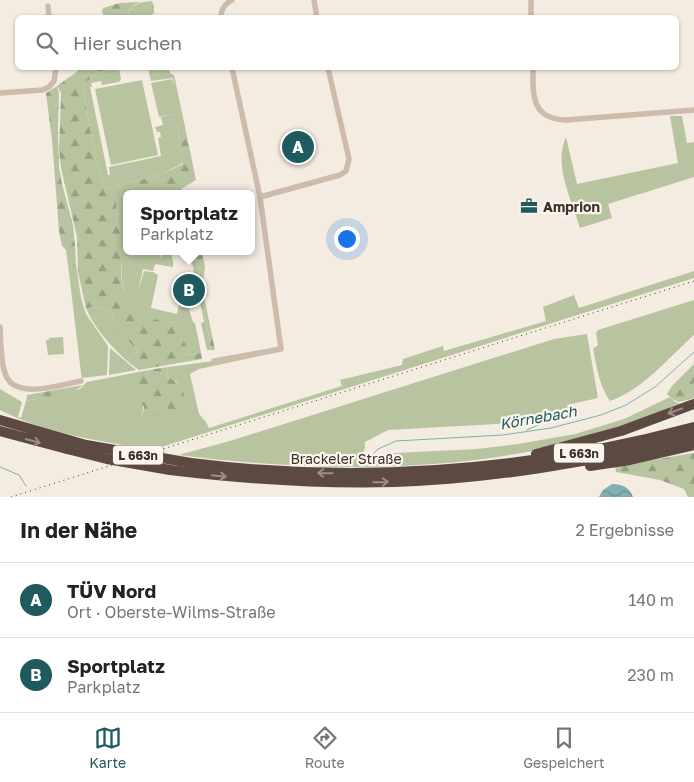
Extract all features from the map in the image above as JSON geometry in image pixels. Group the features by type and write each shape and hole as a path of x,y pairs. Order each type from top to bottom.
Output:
{"highway":[{"path":"462,468 534,454 590,440 621,431 694,404"},
{"path":"0,413 47,435"},
{"name":"Brackeler Straße","path":"0,420 86,445 191,464 251,470 312,473 395,473 507,464 625,444 694,427"},
{"name":"Brackeler Straße","path":"0,431 107,459 170,470 235,478 318,482 405,482 484,474 598,458 694,436"},
{"path":"484,474 504,476 568,469 630,460 694,447"}],"street":[{"path":"222,15 223,8 232,0"},
{"path":"314,0 316,15"},
{"path":"531,0 531,15"},
{"path":"48,6 49,15"},
{"path":"0,93 46,88 54,81 56,70"},
{"path":"214,360 281,349 260,197 232,70"},
{"path":"260,197 340,175 348,168 348,152 328,70"},
{"path":"533,70 535,102 543,112 552,118 566,120 694,110"},
{"path":"0,327 5,375 12,384 21,389 31,390 81,381"}],"green space":[{"path":"152,1 154,13 151,15 129,15 128,13 133,7"},
{"path":"140,2 134,5 128,13 130,15 103,15 103,8 120,3"},
{"path":"79,70 101,70 85,83 83,88 96,162 106,189 162,174 183,164 178,127 180,123 184,122 196,180 181,189 182,190 123,190 123,201 116,202 116,214 123,241 123,255 127,256 126,264 122,263 121,276 123,288 128,298 143,314 153,319 177,323 182,328 179,338 186,344 187,351 185,353 188,355 201,353 202,359 139,370 127,361 138,351 117,329 111,311 98,307 86,308 78,272 77,237 61,168 59,151 61,93 57,86"},
{"path":"101,70 119,70 121,79 119,82 102,85 101,81 91,83 92,87 90,87 108,175 110,175 109,167 161,156 158,138 161,137 160,132 157,132 155,127 163,125 161,117 180,113 159,117 151,83 172,79 174,86 173,78 151,81 148,70 169,70 170,73 174,75 184,122 180,123 178,127 183,163 162,174 106,189 96,162 83,88 85,83"},
{"path":"142,80 158,155 111,165 95,89"},
{"path":"57,86 59,93 59,167 73,225 75,246 76,264 69,273 66,250 62,246 59,231 52,140 46,93"},
{"path":"670,116 682,116 687,143 694,142 694,177 608,204 612,218 580,228 563,171 562,159 566,137 577,184 678,163"},
{"path":"123,201 123,242 118,226 116,202"},
{"path":"125,255 160,255 161,257 162,255 172,255 173,267 155,264 153,271 143,269 138,292 144,271 153,272 158,275 151,308 177,314 184,283 188,286 187,303 195,323 201,353 188,355 185,353 182,340 179,338 177,323 154,319 136,308 124,290 122,264"},
{"path":"179,255 193,255 200,269 197,294 200,302 196,303 193,266 189,261"},
{"path":"193,255 203,255 205,267 202,287 215,350 211,350 206,321 197,294 200,269"},
{"path":"76,264 81,298 86,314 108,346 107,375 82,378 69,273"},
{"path":"694,271 694,278 152,450 55,431 36,425 0,410 0,389 22,402 18,417 21,418 26,401 80,389 87,382 149,370 146,375 142,417 178,383 166,375 168,367 273,353 199,369 190,374 199,414 209,428 342,386 340,380 402,365 403,359 443,346 444,351 546,321 543,307 574,295 579,308"},
{"path":"694,300 694,335 645,381 610,401 601,383 593,349 598,345 596,333 598,330"},
{"path":"200,304 206,321 211,350 207,350 201,323 204,322"},
{"path":"98,307 111,311 117,329 138,351 127,361 104,336 86,308"},
{"path":"587,334 598,398 567,405 569,414 516,423 388,430 365,442 365,448 361,456 376,462 395,453 477,449 518,444 575,434 624,419 670,397 675,402 680,403 638,422 582,439 526,452 468,461 411,466 352,467 236,461 178,455 230,441 554,339"},
{"path":"63,337 64,354 48,355 46,340"},
{"path":"110,348 136,370 109,375"},
{"path":"694,364 694,398 682,401 674,400 667,394 672,386"},
{"path":"168,367 166,375 180,386 184,394 183,411 142,418 144,407 128,384 132,377 146,375 149,370"},
{"path":"83,385 64,394 26,401 27,395"},
{"path":"694,453 694,497 688,497 684,489 660,480 616,472 615,466"}],"water":[{"path":"612,484 625,487 633,497 599,497 603,490"}],"waterway":[{"name":"Körnebach","path":"369,458 378,449 396,441 503,435 551,428 601,415 626,405 655,387 694,352"},
{"name":"Körnebach","path":"527,430 540,424"},
{"path":"0,467 19,475 26,486"}],"railway":[{"path":"11,497 694,281"}],"place":[{"name":"TÜV Nord","path":"298,147"},
{"name":"Amprion","path":"529,206"},
{"name":"Sportplatz","path":"189,290"}]}
